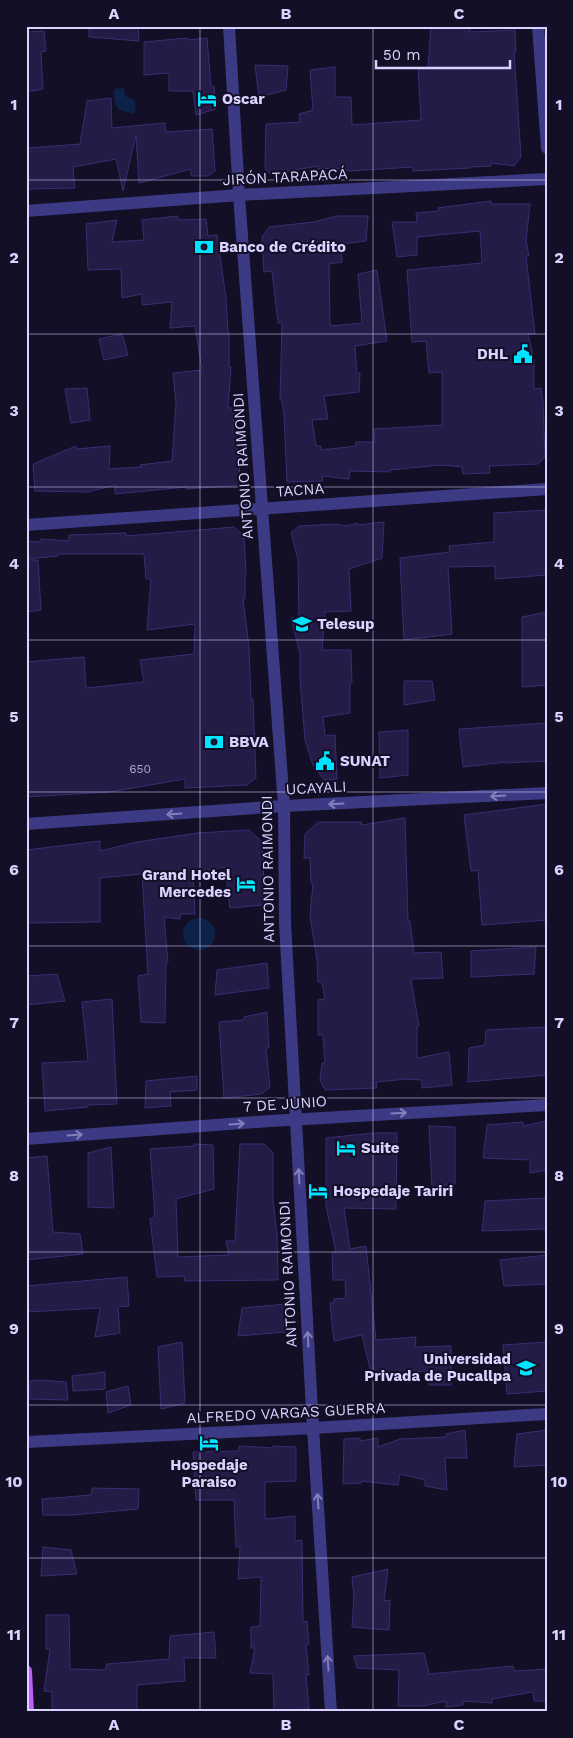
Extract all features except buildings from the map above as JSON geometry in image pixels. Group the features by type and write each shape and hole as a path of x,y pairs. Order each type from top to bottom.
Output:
{"main road":[{"path":"26,1671 28,1712"}],"street":[{"name":"ANTONIO RAIMONDI","path":"229,26 238,195 284,806 285,924 331,1712"},
{"path":"538,26 547,148"},
{"name":"JIRÓN TARAPACÁ","path":"26,211 238,195 547,179"},
{"name":"TACNA","path":"26,525 547,489"},
{"name":"UCAYALI","path":"26,824 284,806 547,793"},
{"name":"7 DE JUNIO","path":"26,1139 547,1105"},
{"name":"ALFREDO VARGAS GUERRA","path":"26,1442 547,1414"}],"water":[{"path":"116,88 124,89 125,96 134,100 136,107 134,114 119,110 113,93"},
{"path":"199,918 210,923 215,934 210,945 199,950 188,945 183,934 188,923"}],"place":[{"name":"Oscar","path":"207,99"},
{"name":"Banco de Crédito","path":"204,247"},
{"name":"DHL","path":"523,354"},
{"name":"Telesup","path":"302,624"},
{"name":"BBVA","path":"214,742"},
{"name":"SUNAT","path":"325,761"},
{"name":"Grand Hotel Mercedes","path":"246,884"},
{"name":"Suite","path":"346,1148"},
{"name":"Hospedaje Tariri","path":"318,1191"},
{"name":"Universidad Privada de Pucallpa","path":"526,1368"},
{"name":"Hospedaje Paraiso","path":"209,1443"}]}
